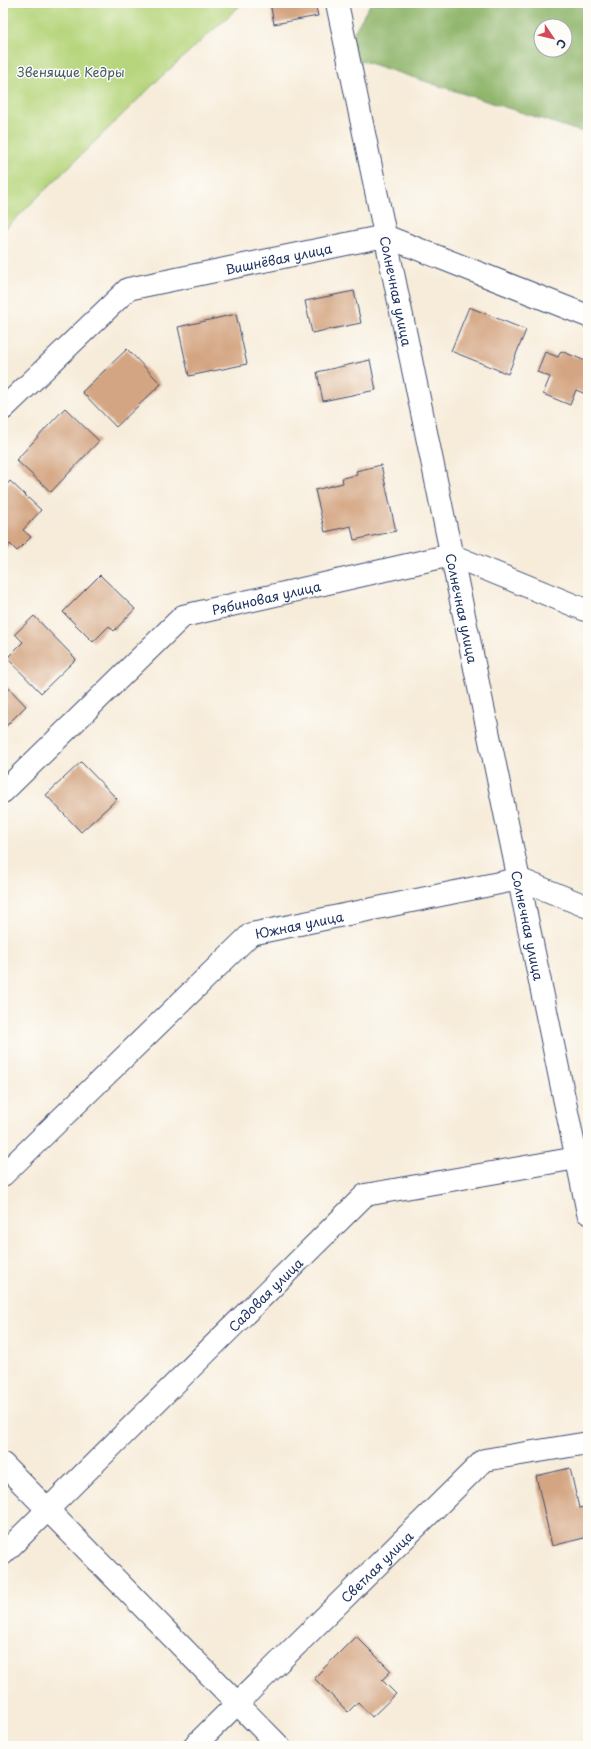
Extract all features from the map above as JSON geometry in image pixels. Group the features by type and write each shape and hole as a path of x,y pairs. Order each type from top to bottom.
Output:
{"street":[{"name":"Солнечная улица","path":"337,3 519,879 582,1160 588,1213"},
{"path":"385,236 588,316"},
{"name":"Вишнёвая улица","path":"3,410 128,289 385,236"},
{"path":"451,555 588,611"},
{"name":"Рябиновая улица","path":"3,792 183,616 451,555"},
{"path":"519,879 588,907"},
{"name":"Южная улица","path":"3,1176 251,934 519,879"},
{"name":"Садовая улица","path":"3,1554 365,1195 582,1160"},
{"name":"Светлая улица","path":"194,1746 484,1460 588,1443"},
{"path":"3,1464 279,1746"}],"green space":[{"name":"Звенящие Кедры","path":"3,3 243,3 162,76 3,231"},
{"path":"371,3 588,3 588,134 341,54"}],"building":[{"path":"270,3 315,3 318,16 274,24"},
{"path":"354,291 361,323 312,333 305,301"},
{"path":"469,307 526,330 508,374 451,351"},
{"path":"236,314 247,364 189,376 178,327"},
{"path":"127,349 161,384 116,427 82,392"},
{"path":"561,351 588,362 586,371 588,372 588,395 576,390 570,405 543,394 550,377 537,372 545,352 558,357"},
{"path":"370,360 376,390 323,401 317,372"},
{"path":"65,408 99,441 51,492 16,460"},
{"path":"381,465 396,531 354,540 351,526 325,532 315,490 343,483 342,478 357,475 356,471"},
{"path":"10,481 41,510 23,530 31,537 17,551 10,544 3,552 3,489"},
{"path":"100,575 135,609 114,631 109,626 93,642 63,612"},
{"path":"34,616 76,659 41,693 7,658 23,642 15,634"},
{"path":"3,682 26,706 3,729"},
{"path":"81,762 117,799 81,832 46,795"},
{"path":"570,1468 579,1508 588,1506 588,1537 552,1546 536,1476"},
{"path":"356,1636 391,1671 382,1680 396,1694 372,1717 358,1702 348,1712 314,1678"}]}
